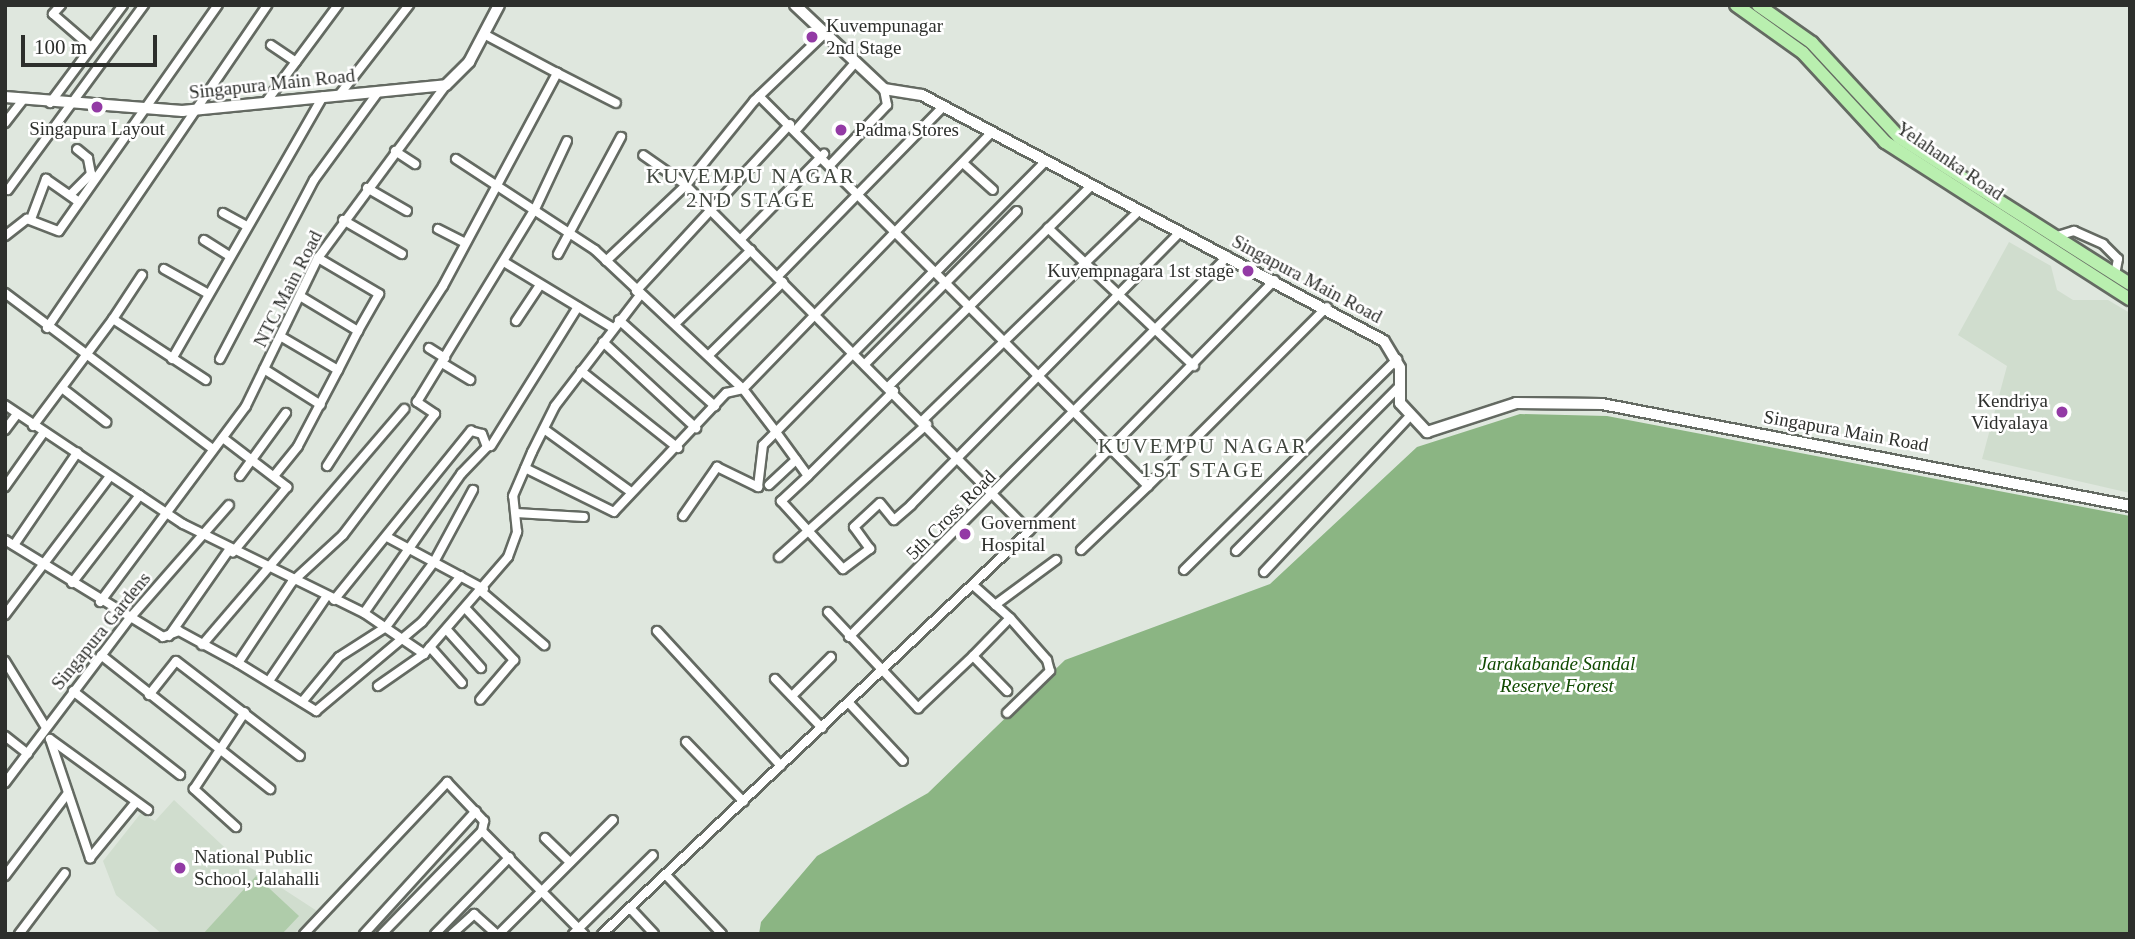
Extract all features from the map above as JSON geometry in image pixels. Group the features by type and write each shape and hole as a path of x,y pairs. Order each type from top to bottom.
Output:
{"main road":[{"name":"Yelahanka Road","path":"1736,5 1803,53 1885,142 2130,299"},
{"name":"Yelahanka Road","path":"1758,5 1812,43 1900,138 2130,284"}],"street":[{"path":"61,5 53,14 90,46"},
{"path":"50,103 123,5"},
{"path":"8,190 144,5"},
{"path":"31,219 57,232 218,5"},
{"path":"47,328 192,110 267,5"},
{"path":"266,102 338,5"},
{"path":"340,94 409,5"},
{"path":"446,85 469,62 499,5"},
{"path":"796,5 822,36 884,89 887,105 832,163"},
{"path":"484,34 615,103"},
{"path":"606,261 686,185 759,96 822,36"},
{"path":"271,45 296,62"},
{"path":"378,686 427,650 467,610 508,557 516,513 513,496 544,429 581,371 638,293 854,64"},
{"path":"327,466 465,243 557,73"},
{"name":"Singapura Main Road","path":"5,97 141,111 192,110 446,85"},
{"name":"NTC Main Road","path":"100,603 223,438 264,369 318,258 343,219 446,85"},
{"name":"Singapura Main Road","path":"884,89 922,95 1044,163 1327,307 1384,341 1397,359"},
{"path":"220,359 314,180 379,91"},
{"path":"172,359 228,254 323,96"},
{"path":"759,96 862,193 1110,452 1148,486"},
{"path":"5,123 23,100"},
{"path":"709,355 943,107"},
{"path":"525,468 614,512 631,492 678,448 726,393 743,389 818,317 990,134"},
{"path":"558,254 572,233 621,137"},
{"path":"238,663 292,582 343,535 435,414 416,401 444,360 535,209 567,141"},
{"path":"70,195 91,174 88,158 77,149"},
{"path":"396,151 415,164"},
{"path":"643,155 686,185 957,454 1029,531"},
{"path":"741,239 824,155"},
{"path":"456,159 572,233 606,261 743,389 808,476"},
{"path":"963,163 993,190"},
{"path":"682,516 717,467 758,487 763,445 853,351 1044,163"},
{"path":"5,236 31,219 46,178 79,202"},
{"path":"1090,187 970,304 808,476 781,501 807,535 843,569 870,549 854,527 880,503 894,520 957,454 1039,377 1180,232"},
{"path":"367,188 407,211"},
{"path":"866,363 1017,211"},
{"path":"779,557 807,535 925,422 1139,211"},
{"path":"223,213 245,225"},
{"path":"343,219 402,254"},
{"path":"1048,228 1194,366"},
{"path":"438,229 465,243"},
{"path":"2054,237 2074,231 2091,236 2118,259 2115,275"},
{"path":"204,240 228,254"},
{"path":"675,324 751,250"},
{"name":"5th Cross Road","path":"849,637 1074,415 1227,256"},
{"path":"274,476 321,405 379,294 318,258"},
{"path":"504,262 578,307 616,324 715,407"},
{"path":"164,268 207,293"},
{"path":"33,426 113,319 142,275"},
{"path":"602,934 1029,531 1110,452 1275,280"},
{"path":"516,321 540,285"},
{"path":"5,293 47,328 213,449"},
{"path":"300,296 358,331"},
{"path":"491,446 578,307"},
{"path":"1081,550 1327,307"},
{"path":"113,319 206,380"},
{"path":"280,336 338,370"},
{"path":"603,342 696,428"},
{"path":"429,348 470,380"},
{"path":"1264,572 1409,417 1400,386 1397,359"},
{"path":"1184,570 1397,359"},
{"path":"264,369 321,405"},
{"path":"581,371 678,448"},
{"path":"1236,551 1400,386"},
{"path":"62,388 106,422"},
{"name":"Singapura Main Road","path":"1409,417 1427,432 1516,403 1602,404 2130,506"},
{"path":"5,405 77,453 108,479 139,495 202,535 262,568 364,613 427,650 462,684"},
{"path":"202,645 262,568 404,409"},
{"path":"240,476 286,413"},
{"path":"5,430 17,414"},
{"path":"544,429 631,492"},
{"path":"5,487 44,432"},
{"path":"271,678 330,598 387,537 471,432 482,434 487,447 461,474 364,613"},
{"path":"168,638 231,551 287,487 223,438"},
{"path":"14,545 77,453"},
{"path":"769,485 796,460"},
{"path":"5,615 108,479"},
{"path":"302,702 339,657 386,627 434,562 473,490"},
{"path":"72,583 139,495"},
{"name":"Singapura Gardens","path":"5,783 46,733 73,691 130,618 229,505"},
{"path":"516,513 584,517"},
{"path":"387,537 409,552 461,576 483,591 544,645"},
{"path":"5,540 100,603 168,638"},
{"path":"995,605 1056,560"},
{"path":"168,638 179,631 271,678 316,711 404,638 461,576"},
{"path":"973,584 1010,618 1050,671 1007,713"},
{"path":"467,610 514,660 480,700"},
{"path":"828,612 918,708 1010,618"},
{"path":"447,630 481,668"},
{"path":"657,631 780,766"},
{"path":"101,655 270,789"},
{"path":"974,656 1006,691"},
{"path":"792,696 831,657"},
{"path":"5,661 46,733 90,858 136,802"},
{"path":"149,695 176,661 300,756"},
{"path":"775,678 821,728"},
{"path":"73,691 180,775"},
{"path":"849,703 903,761"},
{"path":"236,827 194,789 222,752 245,712"},
{"path":"46,733 148,810"},
{"path":"5,736 27,754"},
{"path":"686,742 744,802"},
{"path":"304,934 440,783 453,785 484,821 482,831 382,934"},
{"path":"5,876 68,793"},
{"path":"364,934 476,811"},
{"path":"452,934 474,914 498,934 613,820"},
{"path":"482,831 542,890 579,932 653,855"},
{"path":"545,838 570,862"},
{"path":"435,934 510,857"},
{"path":"19,934 65,873"},
{"path":"666,875 722,934"},
{"path":"630,908 654,934"}],"shaded area":[{"name":"Kendriya Vidyalaya","path":"2009,242 2051,266 2057,290 2073,300 2108,300 2130,313 2130,493 1982,459 2007,366 1958,335"},
{"name":"National Public School, Jalahalli","path":"174,800 237,859 317,911 294,934 162,934 116,895 103,861 141,813 155,821"}],"green space":[{"name":"Jarakabande Sandal Reserve Forest","path":"1520,414 1607,416 2130,516 2130,934 759,934 761,922 817,856 928,793 1065,660 1270,584 1417,447"},
{"path":"256,876 299,916 282,934 203,934"}],"place":[{"name":"Kuvempunagar 2nd Stage","path":"812,37"},
{"name":"Singapura Layout","path":"97,107"},
{"name":"Padma Stores","path":"841,130"},
{"name":"Kuvempnagara 1st stage","path":"1248,271"},
{"name":"Kendriya Vidyalaya","path":"2062,412"},
{"name":"Government Hospital","path":"965,534"},
{"name":"National Public School, Jalahalli","path":"180,868"}],"district":[{"name":"KUVEMPU NAGAR 2ND STAGE","path":"751,188"},
{"name":"KUVEMPU NAGAR 1ST STAGE","path":"1203,458"}]}
